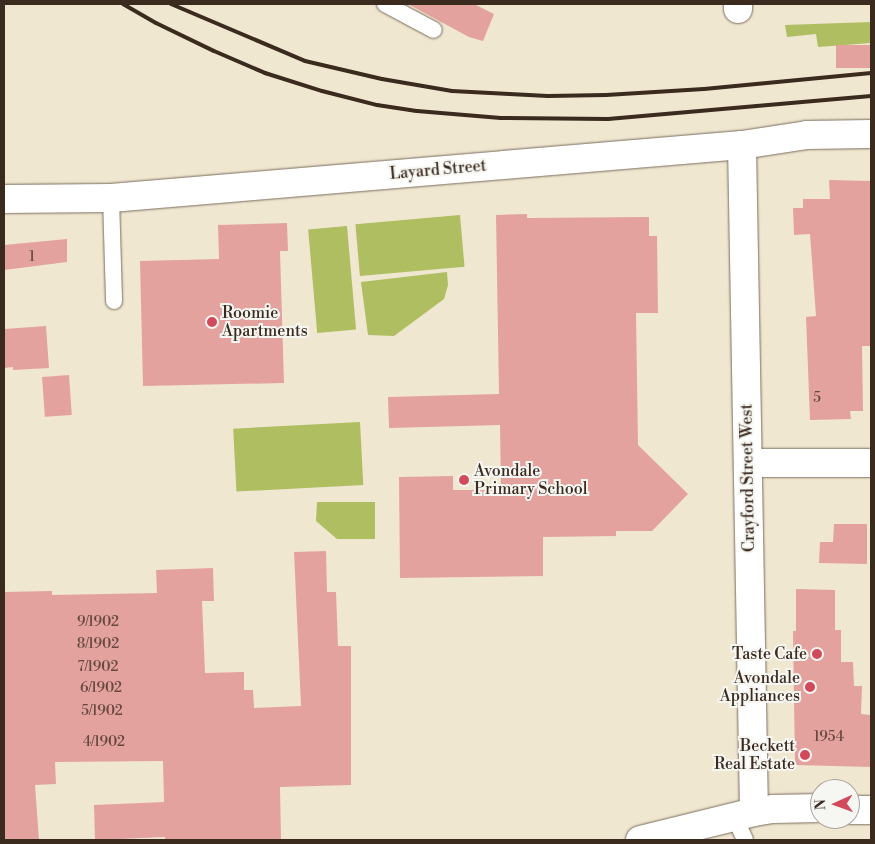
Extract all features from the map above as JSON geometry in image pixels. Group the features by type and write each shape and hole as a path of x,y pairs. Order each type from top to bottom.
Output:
{"street":[{"name":"Layard Street","path":"4,199 110,198 742,145 807,136 871,134"},
{"name":"Crayford Street West","path":"742,145 748,463 744,823"},
{"path":"748,463 871,463"},
{"path":"640,840 744,823 773,809 810,808"}],"lane":[{"path":"385,4 434,30"},
{"path":"110,198 114,302"}],"green space":[{"path":"871,22 871,43 818,47 816,34 787,37 785,25"},
{"path":"460,215 465,267 360,276 355,224"},
{"path":"347,226 356,330 317,333 308,229"},
{"path":"447,272 448,285 444,299 394,336 368,335 361,282"},
{"path":"360,422 363,485 236,492 233,429"},
{"path":"317,502 375,502 375,539 337,539 316,521"}],"building":[{"path":"408,4 474,4 494,14 483,41 469,37"},
{"path":"836,45 871,45 871,68 836,68"},
{"path":"829,180 871,181 871,346 862,346 863,411 850,411 851,419 810,420 806,317 816,316 810,234 794,235 793,208 803,208 803,199 830,199"},
{"path":"527,214 527,218 649,217 649,236 657,236 658,313 636,313 638,445 688,494 652,531 616,531 616,536 543,537 543,576 400,578 399,477 453,476 453,490 501,490 500,425 389,428 388,397 499,394 496,215"},
{"name":"Roomie Apartments","path":"287,223 288,251 280,251 284,383 143,386 140,261 219,259 218,225"},
{"path":"67,239 67,262 4,270 4,245"},
{"path":"46,326 49,368 13,370 13,367 4,368 4,329"},
{"path":"69,375 72,415 45,417 42,377"},
{"path":"834,524 867,524 867,564 819,563 820,542 833,542"},
{"path":"326,551 327,592 336,592 338,646 351,646 351,785 280,787 281,840 165,840 165,837 95,840 94,805 164,802 163,761 55,762 56,784 35,785 39,840 4,840 4,592 52,591 52,595 157,593 156,570 213,568 214,601 202,601 205,673 244,672 244,690 253,690 254,708 301,706 294,552"},
{"path":"796,589 835,590 835,630 841,630 841,662 853,662 854,686 862,686 861,714 871,715 871,767 795,765 793,631 796,631"}],"railway":[{"path":"123,4 156,23 265,73 322,91 377,105 417,111 501,118 608,119 871,96"},
{"path":"171,4 305,61 382,79 452,91 548,96 606,95 704,89 871,73"}],"place":[{"name":"Roomie Apartments","path":"212,322"},
{"name":"Avondale Primary School","path":"464,480"},
{"name":"Taste Cafe","path":"817,654"},
{"name":"Avondale Appliances","path":"810,687"},
{"name":"Beckett Real Estate","path":"805,755"}]}
